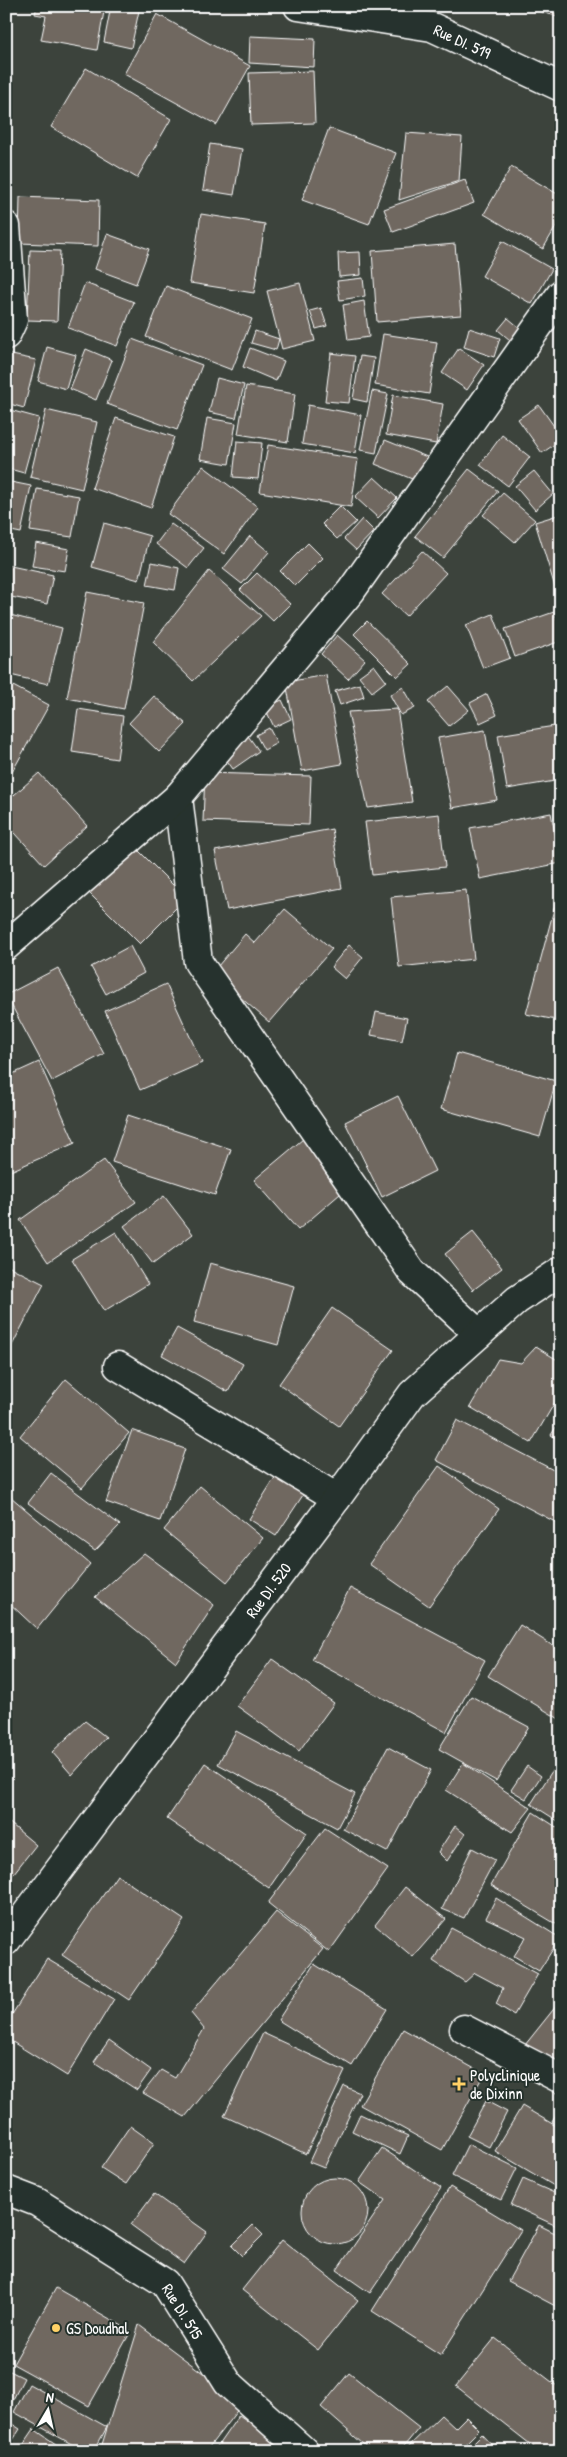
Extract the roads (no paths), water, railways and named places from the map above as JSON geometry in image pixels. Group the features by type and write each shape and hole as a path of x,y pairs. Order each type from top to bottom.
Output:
{"street":[{"name":"Rue DI. 519","path":"298,6 432,27 561,87"},
{"path":"6,226 13,320 6,335"},
{"path":"6,946 178,797 351,591 561,294"},
{"path":"178,797 198,962 412,1272 479,1334"},
{"name":"Rue DI. 520","path":"6,1941 337,1498 412,1394 517,1300 561,1271"},
{"path":"118,1366 337,1498"},
{"path":"464,2029 561,2079"},
{"name":"Rue DI. 515","path":"6,2190 37,2202 165,2283 228,2383 304,2451"}],"place":[{"name":"Polyclinique de Dixinn","path":"459,2084"},
{"name":"GS Doudhal","path":"56,2328"}]}
